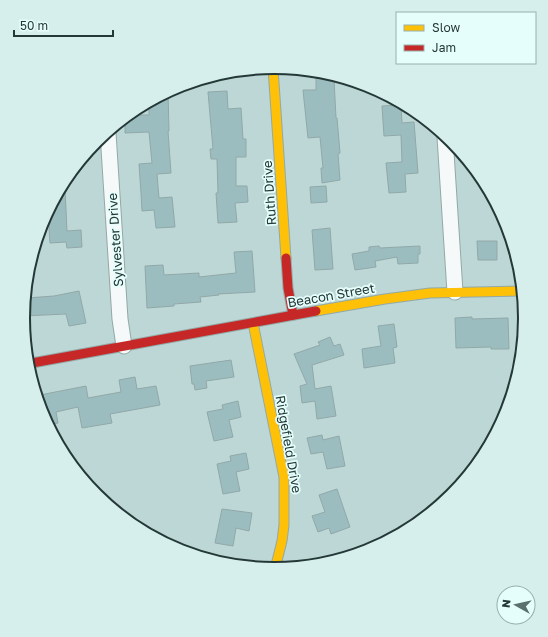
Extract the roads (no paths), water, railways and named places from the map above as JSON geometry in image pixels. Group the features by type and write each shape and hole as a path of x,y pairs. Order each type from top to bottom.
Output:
{"street":[{"name":"Ruth Drive","path":"273,74 288,288 293,315"},
{"name":"Sylvester Drive","path":"108,139 120,319 124,346"},
{"path":"445,145 455,292"},
{"name":"Beacon Street","path":"34,363 385,299 430,293 516,291"},
{"name":"Ridgefield Drive","path":"253,323 284,477 285,517 282,541 277,562"}]}
